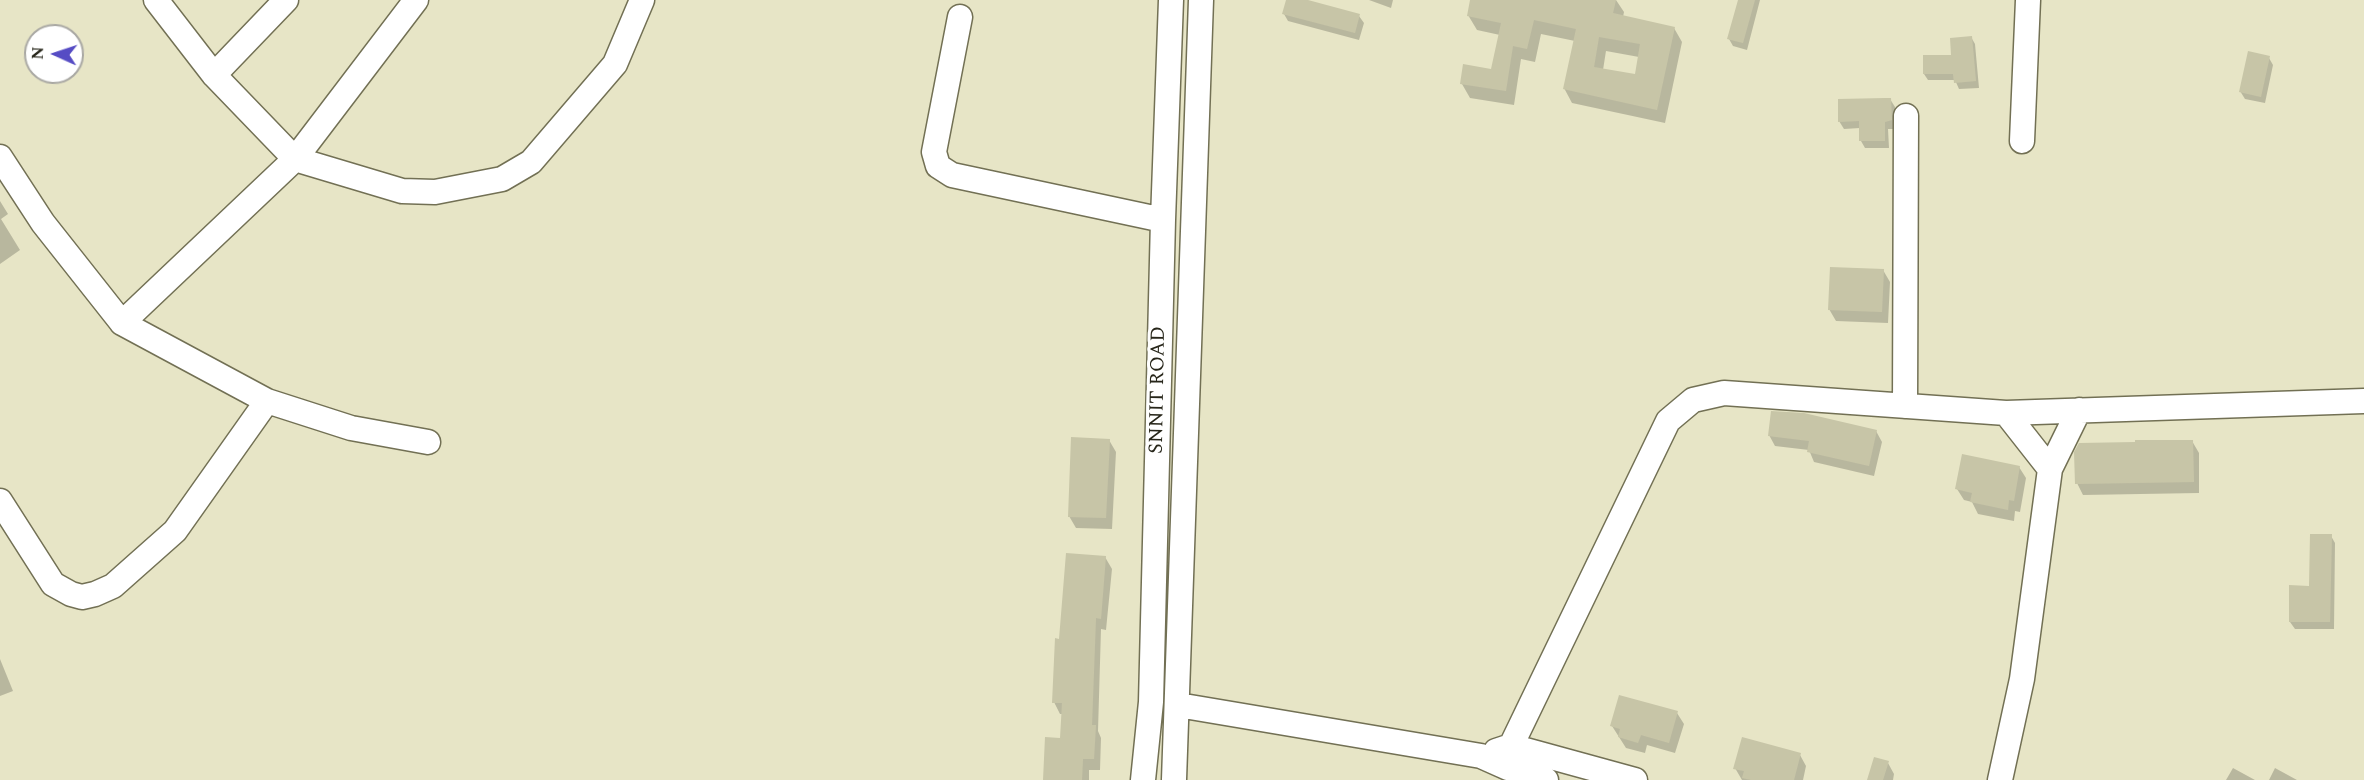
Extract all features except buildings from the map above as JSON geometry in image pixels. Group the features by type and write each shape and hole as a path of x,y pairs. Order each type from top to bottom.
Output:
{"street":[{"path":"156,0 214,75 295,159 402,191 435,192 502,179 531,162 615,64 642,0"},
{"path":"214,75 286,0"},
{"path":"122,322 295,159 416,0"},
{"name":"SNNIT ROAD","path":"1143,780 1151,702 1160,320 1171,0"},
{"name":"SNNIT ROAD","path":"1174,780 1200,0"},
{"path":"2022,141 2028,0"},
{"path":"960,17 934,152 938,166 952,175 1163,220"},
{"path":"1905,116 1905,406"},
{"path":"0,157 43,223 122,322 267,401 351,428 428,442"},
{"path":"1160,320 1190,321"},
{"path":"1159,372 1188,374"},
{"path":"1510,757 1668,421 1693,400 1724,393 2006,413 2364,401"},
{"path":"0,501 53,584 82,597 95,594 113,586 175,531 267,401"},
{"path":"2000,780 2022,679 2050,469 2079,410"},
{"path":"2006,413 2050,469"},
{"path":"1178,705 1481,756 1510,757 1635,780"},
{"path":"1510,757 1546,780"}]}
